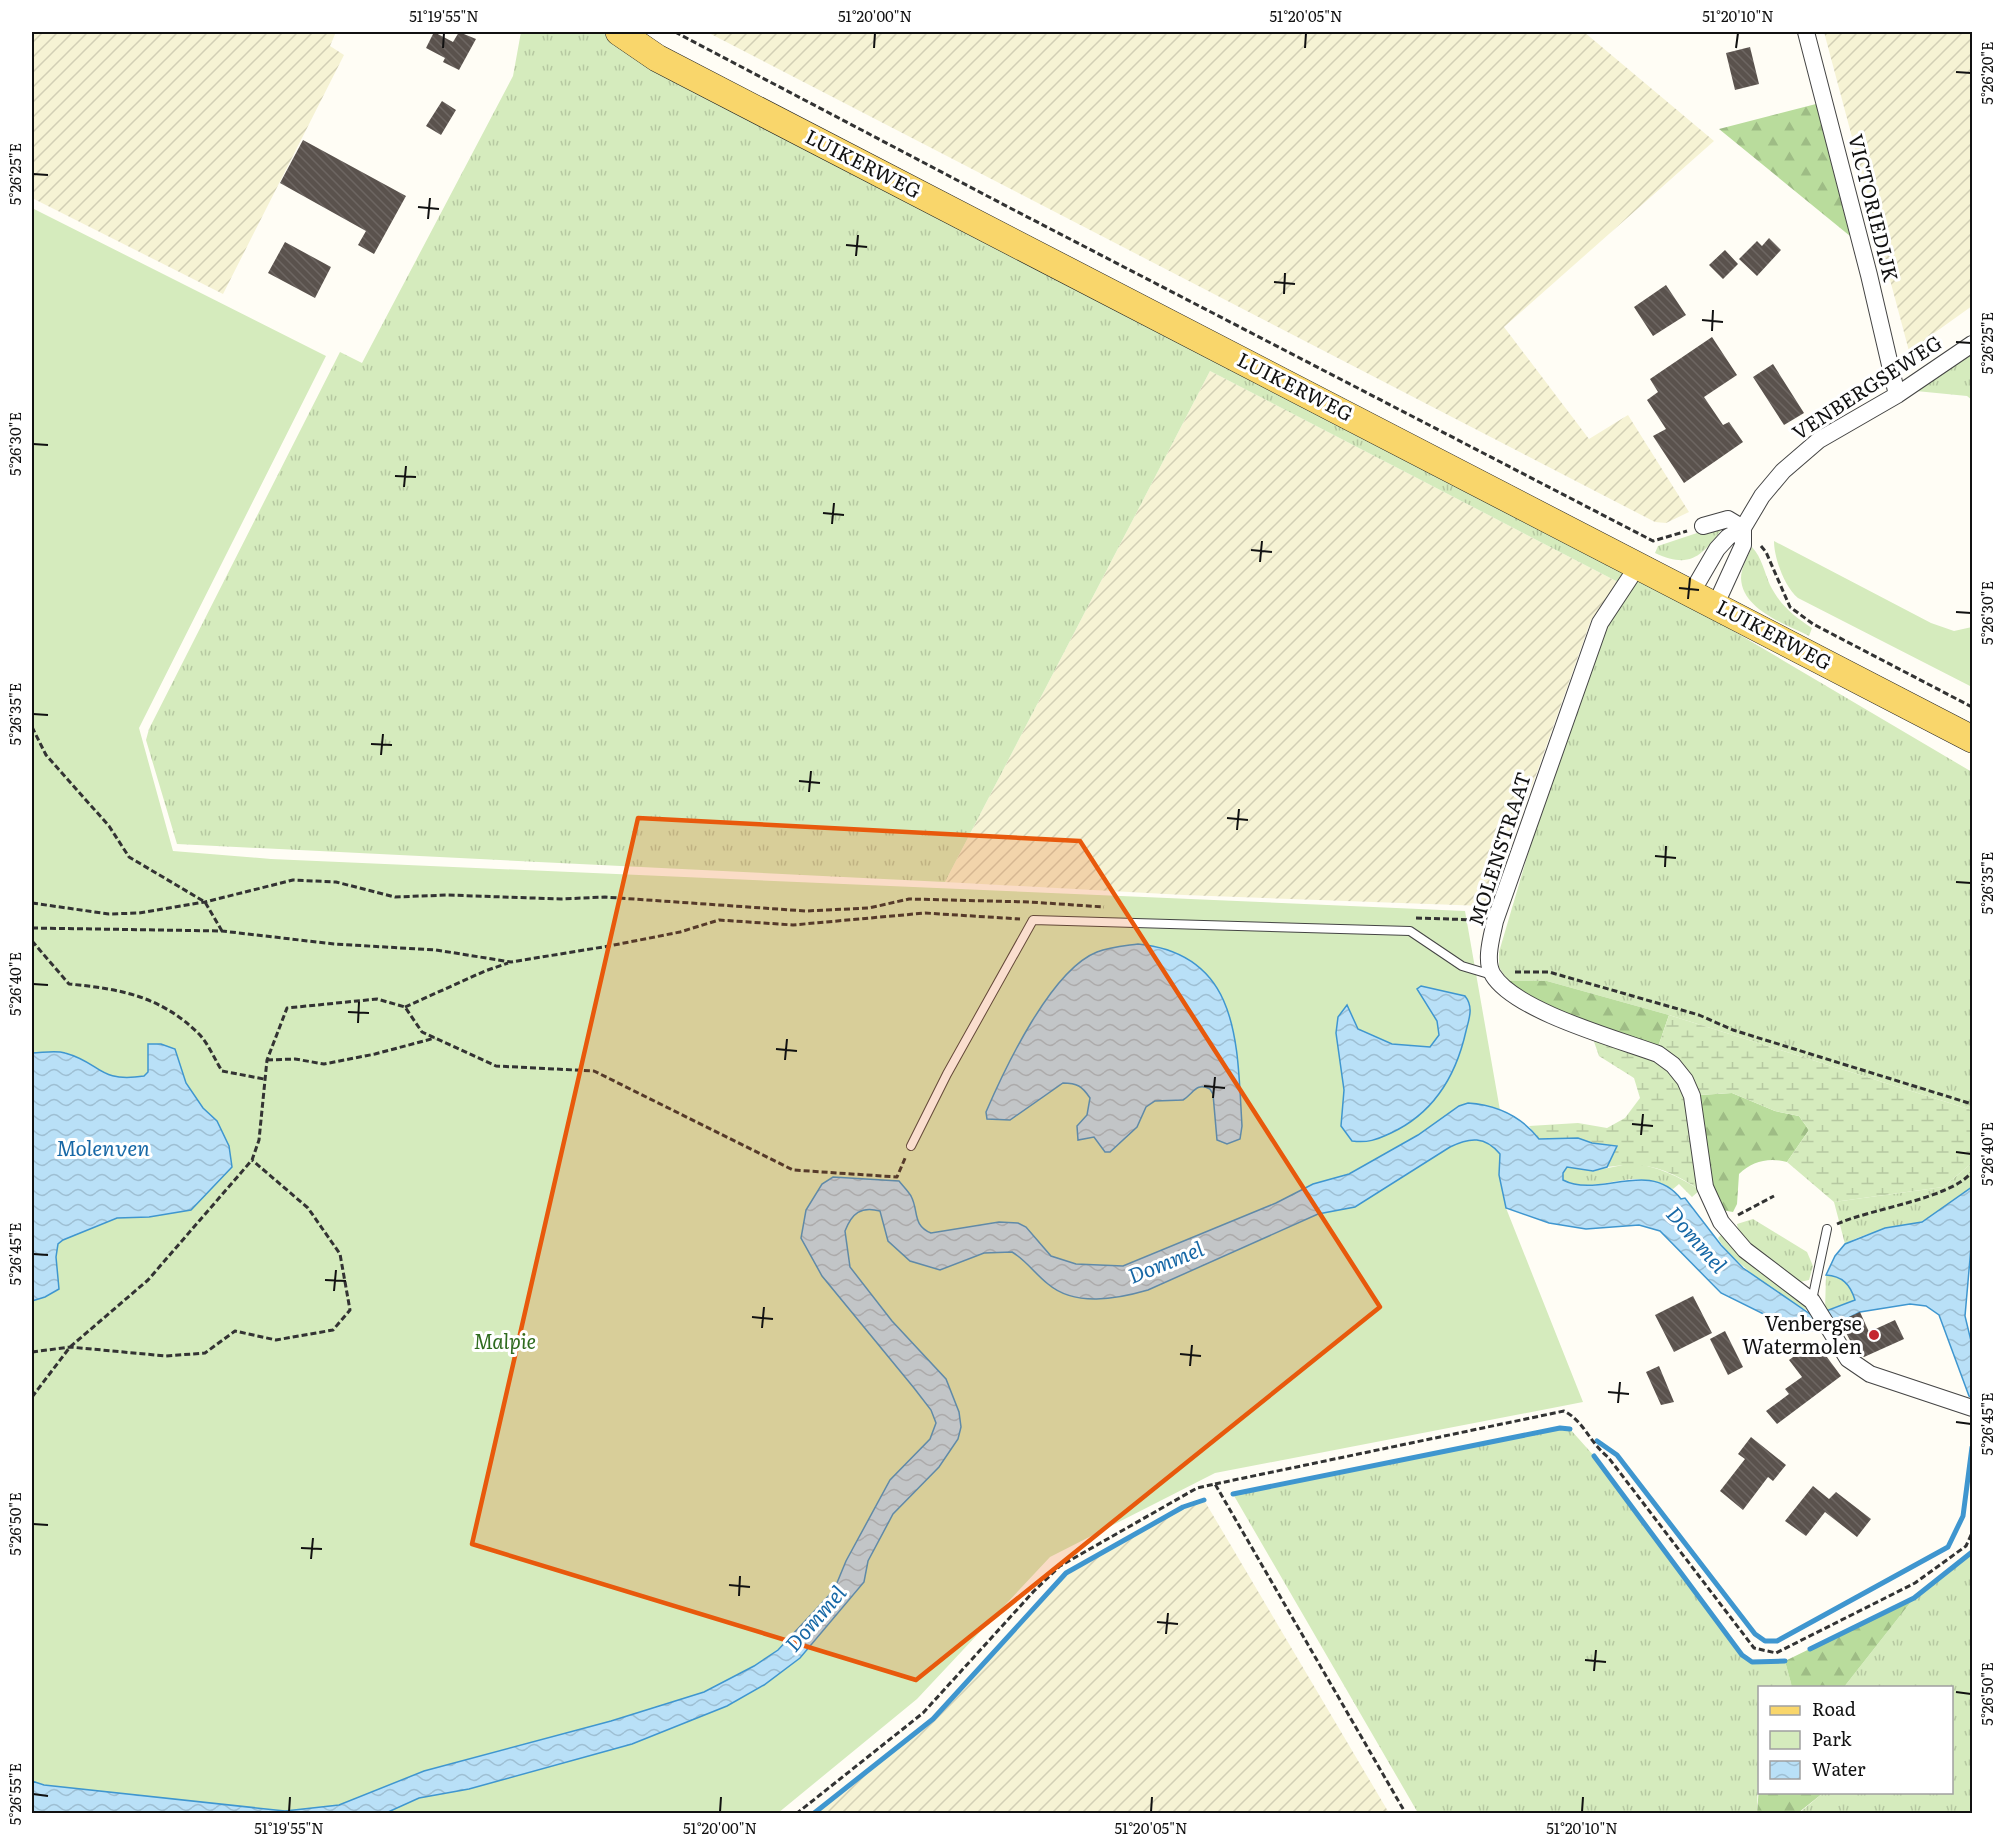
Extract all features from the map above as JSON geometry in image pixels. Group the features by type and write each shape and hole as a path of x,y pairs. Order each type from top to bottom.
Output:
{"main road":[{"name":"LUIKERWEG","path":"619,32 657,57 1639,564 1972,740"}],"street":[{"name":"VICTORIEDIJK","path":"1806,32 1869,275 1897,395"},
{"name":"VENBERGSEWEG","path":"1692,592 1717,549 1728,537 1743,528 1762,496 1783,471 1819,440 1897,395 1972,344"},
{"path":"1703,526 1728,519 1743,528"},
{"name":"VENBERGSEWEG","path":"1716,604 1743,545 1743,528"},
{"name":"MOLENSTRAAT","path":"1492,975 1489,961 1495,921 1600,623 1639,564"},
{"path":"1492,975 1509,992 1531,1006 1658,1054 1673,1065 1685,1080 1692,1096 1705,1187 1721,1222 1745,1250 1815,1307 1848,1359 1870,1374 1970,1407"}],"lane":[{"path":"911,1146 947,1074 1033,920 1410,931 1462,966 1492,975"},
{"path":"1815,1307 1827,1229"}],"path":[{"name":"LUIKERWEG","path":"675,32 1653,541 1703,526"},
{"name":"LUIKERWEG","path":"1743,528 1766,552 1790,607 1813,624 1972,706"},
{"path":"32,727 46,755 109,826 129,857 205,903 222,931"},
{"path":"32,903 109,914 139,914 205,903 293,880 336,882 395,897 447,894 561,899 605,897 806,911 868,908 909,899 1030,902"},
{"path":"405,1008 485,970 512,962 680,932 719,920 793,925 925,913 1033,920"},
{"path":"32,928 222,931 334,944 436,950 512,962"},
{"path":"32,941 69,984 114,988 154,1000 200,1036 222,1071 264,1079"},
{"path":"1492,975 1521,971 1549,972 1700,1015 1733,1030 1972,1104"},
{"path":"32,1397 70,1347 148,1280 252,1160 259,1140 267,1060 287,1008 377,999 405,1008 422,1032 496,1066 594,1071 793,1170 897,1177 911,1146"},
{"path":"267,1060 295,1059 324,1064 375,1054 435,1038"},
{"path":"32,1352 70,1347 166,1356 205,1353 235,1330 276,1340 333,1330 350,1310 340,1254 308,1208 252,1160"},
{"path":"1827,1229 1855,1216 1948,1190 1972,1172"},
{"path":"1721,1222 1774,1196"},
{"path":"796,1814 923,1713 1034,1591 1060,1566 1197,1488 1564,1411 1576,1417 1594,1446 1608,1456 1754,1648 1764,1652 1786,1650 1915,1583 1966,1546 1972,1533"},
{"path":"1215,1484 1406,1814"}],"highlighted area":[{"path":"638,818 1080,841 1380,1307 916,1680 472,1544"}],"shaded area":[{"path":"32,32 336,32 330,46 344,55 223,294 32,198"},
{"path":"707,32 1584,32 1714,141 1504,327 1589,439 1628,415 1689,512 1666,523 1655,522"},
{"path":"1824,32 1972,32 1972,306 1909,351"},
{"path":"1210,371 1618,582 1591,620 1535,778 1484,906 1184,895 945,882"},
{"path":"1204,1500 1389,1813 813,1813 933,1719 1066,1573 1183,1507"}],"green space":[{"path":"521,32 602,32 620,46 1624,573 1618,582 1210,371 945,882 177,844 146,740 149,729 340,352 362,363 513,76"},
{"path":"1816,104 1850,236 1719,129"},
{"name":"Malpie","path":"32,208 326,356 139,728 173,851 271,859 1465,911 1501,1116 1506,1208 1583,1402 1215,1473 1050,1557 917,1699 778,1813 32,1813"},
{"path":"1972,352 1972,400 1967,396 1916,391"},
{"path":"1712,528 1722,529 1708,547 1694,558 1677,560 1655,553 1658,546"},
{"path":"1774,541 1931,623 1954,631 1972,627 1972,687 1798,598 1781,572"},
{"path":"1752,547 1778,598 1793,614 1812,628 1809,636 1778,621 1749,599 1743,589 1741,574"},
{"path":"1638,579 1696,609 1972,772 1972,1110 1669,1015 1547,981 1508,981 1499,967 1499,952 1550,779 1607,624"},
{"path":"1508,981 1547,981 1669,1015 1658,1047 1537,1003"},
{"path":"1669,1015 1972,1110 1972,1163 1943,1187 1834,1202 1787,1162 1809,1130 1799,1116 1775,1111 1732,1093 1699,1095 1658,1047"},
{"path":"1592,1036 1657,1062 1670,1073 1680,1087 1691,1120 1700,1190 1677,1176 1656,1168 1633,1165 1607,1167 1616,1146 1592,1143 1578,1138 1539,1139 1529,1126 1578,1123 1607,1128 1625,1118 1640,1098 1634,1078 1599,1056"},
{"path":"1732,1093 1775,1111 1799,1116 1809,1130 1787,1162 1761,1161 1749,1166 1739,1174 1737,1204 1733,1212 1721,1210 1711,1179 1699,1095"},
{"path":"1633,1163 1668,1173 1700,1190 1692,1197 1679,1184 1673,1189 1655,1182 1637,1179 1590,1185 1580,1185 1563,1180 1563,1173 1567,1167 1593,1171"},
{"path":"1972,1163 1972,1187 1949,1207 1922,1221 1875,1232 1845,1244 1834,1202 1943,1187"},
{"path":"1753,1219 1807,1252 1813,1266 1809,1280 1800,1282 1745,1239 1737,1224"},
{"path":"1722,1234 1796,1295 1813,1312 1790,1301 1746,1269 1718,1238"},
{"path":"1826,1275 1837,1277 1845,1282 1851,1289 1855,1300 1825,1311"},
{"path":"1560,1428 1570,1429 1594,1456 1742,1655 1752,1662 1785,1661 1792,1686 1758,1686 1757,1813 1418,1813 1233,1494"},
{"path":"1972,1552 1972,1813 1798,1814 1822,1794 1953,1794 1953,1686 1845,1686 1914,1598"},
{"path":"1914,1598 1845,1686 1792,1686 1785,1661"},
{"path":"1758,1794 1822,1794 1798,1813 1757,1813"}],"water":[{"path":"1138,944 1172,951 1197,965 1215,985 1227,1008 1234,1035 1242,1126 1240,1139 1227,1144 1217,1140 1213,1094 1205,1087 1195,1089 1183,1100 1155,1101 1146,1107 1137,1127 1110,1152 1105,1152 1094,1137 1078,1140 1077,1126 1087,1115 1090,1098 1082,1088 1076,1085 1063,1083 1010,1120 987,1119 986,1112 1017,1047 1031,1022 1063,978 1080,962 1097,952"},
{"path":"1421,986 1465,996 1468,1000 1469,1018 1456,1063 1449,1078 1431,1104 1406,1125 1381,1137 1367,1141 1352,1141 1341,1126 1344,1090 1336,1033 1338,1017 1347,1005 1358,1029 1392,1044 1430,1047 1439,1035 1437,1021 1417,989"},
{"name":"Molenven","path":"148,1044 161,1044 175,1049 186,1083 203,1108 217,1121 229,1146 232,1167 191,1210 149,1217 117,1218 63,1240 58,1244 56,1257 59,1289 32,1301 32,1053 65,1053 117,1077 144,1076 148,1072"},
{"name":"Dommel","path":"1468,1103 1489,1106 1508,1113 1524,1124 1539,1139 1578,1138 1592,1143 1617,1146 1607,1167 1593,1171 1567,1167 1563,1173 1563,1180 1577,1185 1654,1181 1668,1187 1681,1199 1685,1198 1721,1245 1743,1268 1813,1316 1855,1300 1851,1289 1845,1282 1837,1277 1826,1275 1835,1256 1845,1244 1885,1228 1922,1222 1972,1187 1972,1236 1965,1316 1972,1345 1972,1398 1969,1396 1939,1315 1926,1306 1910,1304 1860,1312 1833,1326 1802,1333 1721,1293 1660,1231 1639,1225 1586,1229 1549,1223 1506,1208 1499,1175 1500,1154 1483,1141 1464,1141 1450,1147 1355,1207 1318,1214 1148,1290 1110,1298 1083,1298 1059,1291 1012,1252 984,1253 940,1270 910,1261 888,1241 880,1211 862,1210 854,1215 845,1231 850,1267 892,1321 946,1379 959,1412 961,1427 958,1439 939,1467 893,1514 868,1561 864,1582 800,1658 764,1685 727,1706 632,1744 469,1789 419,1798 386,1813 32,1812 32,1781 44,1785 285,1811 339,1805 424,1771 611,1721 704,1692 754,1666 778,1650 834,1590 846,1561 890,1480 930,1439 936,1423 931,1410 914,1388 822,1276 801,1238 806,1210 822,1184 833,1177 899,1181 911,1196 918,1222 931,1233 999,1222 1018,1223 1026,1227 1051,1256 1076,1264 1123,1266 1276,1203 1313,1184 1349,1174 1418,1135 1459,1106"}],"building":[{"path":"434,32 453,42 459,32 476,39 459,70 443,62 445,58 426,48"},
{"path":"1750,47 1759,84 1735,90 1726,53"},
{"path":"442,101 456,110 441,135 426,126"},
{"path":"303,140 406,196 374,254 358,245 366,231 280,183"},
{"path":"1769,238 1781,250 1757,276 1739,259 1757,241 1762,246"},
{"path":"285,242 331,267 315,298 268,273"},
{"path":"1725,250 1738,264 1723,279 1709,265"},
{"path":"1666,285 1686,315 1653,336 1634,307"},
{"path":"1712,337 1737,375 1704,397 1723,425 1729,422 1743,442 1684,483 1653,436 1666,429 1647,400 1658,392 1650,379"},
{"path":"1773,364 1804,413 1784,425 1753,377"},
{"path":"1693,1296 1712,1333 1674,1352 1655,1315"},
{"name":"Venbergse Watermolen","path":"1860,1312 1869,1332 1895,1320 1904,1339 1864,1357 1856,1352 1840,1321"},
{"path":"1725,1331 1743,1367 1728,1375 1710,1339"},
{"path":"1815,1341 1841,1376 1777,1424 1766,1411 1789,1394 1785,1389 1802,1377 1789,1360"},
{"path":"1659,1366 1674,1402 1661,1405 1646,1372"},
{"path":"1751,1437 1786,1465 1773,1481 1768,1477 1743,1510 1720,1491 1745,1459 1738,1454"},
{"path":"1813,1486 1829,1499 1836,1492 1871,1519 1857,1537 1825,1512 1806,1536 1785,1521"}],"waterway":[{"path":"1233,1494 1560,1428 1570,1429"},
{"path":"1597,1441 1617,1455 1755,1634 1765,1641 1777,1641 1948,1547 1963,1516 1972,1447"},
{"path":"1594,1456 1742,1655 1752,1662 1785,1661"},
{"path":"813,1814 933,1719 1066,1573 1183,1507 1204,1500"},
{"path":"1810,1649 1914,1598 1972,1552"}],"place":[{"name":"Venbergse Watermolen","path":"1874,1335"}]}
